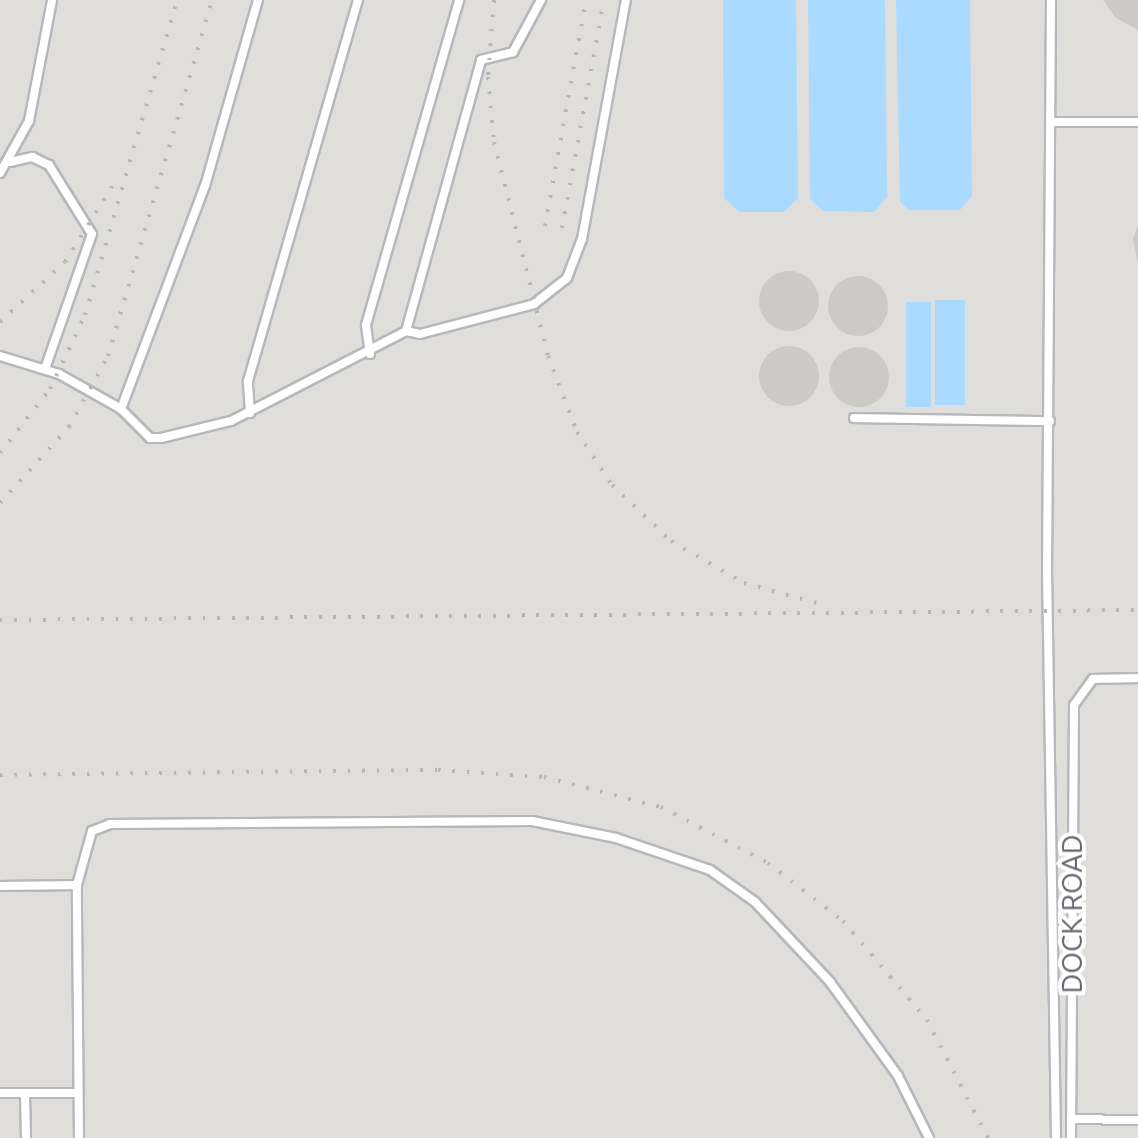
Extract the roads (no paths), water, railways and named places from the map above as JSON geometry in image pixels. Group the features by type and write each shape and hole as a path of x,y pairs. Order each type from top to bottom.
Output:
{"lane":[{"path":"0,174 30,122 52,0"},
{"path":"121,409 205,186 258,0"},
{"path":"250,413 248,380 358,0"},
{"path":"370,354 366,326 458,0"},
{"path":"0,356 45,368 121,409 150,438 250,413 370,354 406,331 481,60 513,52 541,0"},
{"path":"406,331 420,334 534,304 567,278 582,240 626,0"},
{"path":"1051,0 1056,1138"},
{"path":"1051,122 1138,122"},
{"path":"10,162 32,157 49,165 92,234 45,368"},
{"path":"854,418 1050,421"},
{"name":"DOCK ROAD","path":"1071,1138 1074,704 1093,678 1138,678"},
{"path":"79,1138 77,885 92,831 110,824 532,821 616,838 710,870 755,902 830,982 898,1076 929,1138"},
{"path":"0,886 77,885"},
{"path":"0,1093 76,1093"},
{"path":"25,1094 26,1138"},
{"path":"1071,1119 1138,1120"}],"water":[{"path":"723,0 796,0 798,198 784,212 739,212 724,198"},
{"path":"808,0 885,0 887,197 874,212 823,211 810,199"},
{"path":"896,0 970,0 972,196 960,210 910,210 900,202"},
{"path":"935,300 965,300 965,405 935,405"},
{"path":"906,302 931,302 931,407 906,407"}],"railway":[{"path":"0,453 50,389 85,315 177,0"},
{"path":"0,503 69,427 108,356 212,0"},
{"path":"494,0 488,77 494,142 548,356 577,432 612,485 671,541 744,583 817,603"},
{"path":"545,226 586,0"},
{"path":"562,228 604,0"},
{"path":"0,322 65,262 113,185"},
{"path":"0,620 1138,610"},
{"path":"0,775 438,770 544,777 661,807 768,863 843,921 927,1020 988,1138"}]}
